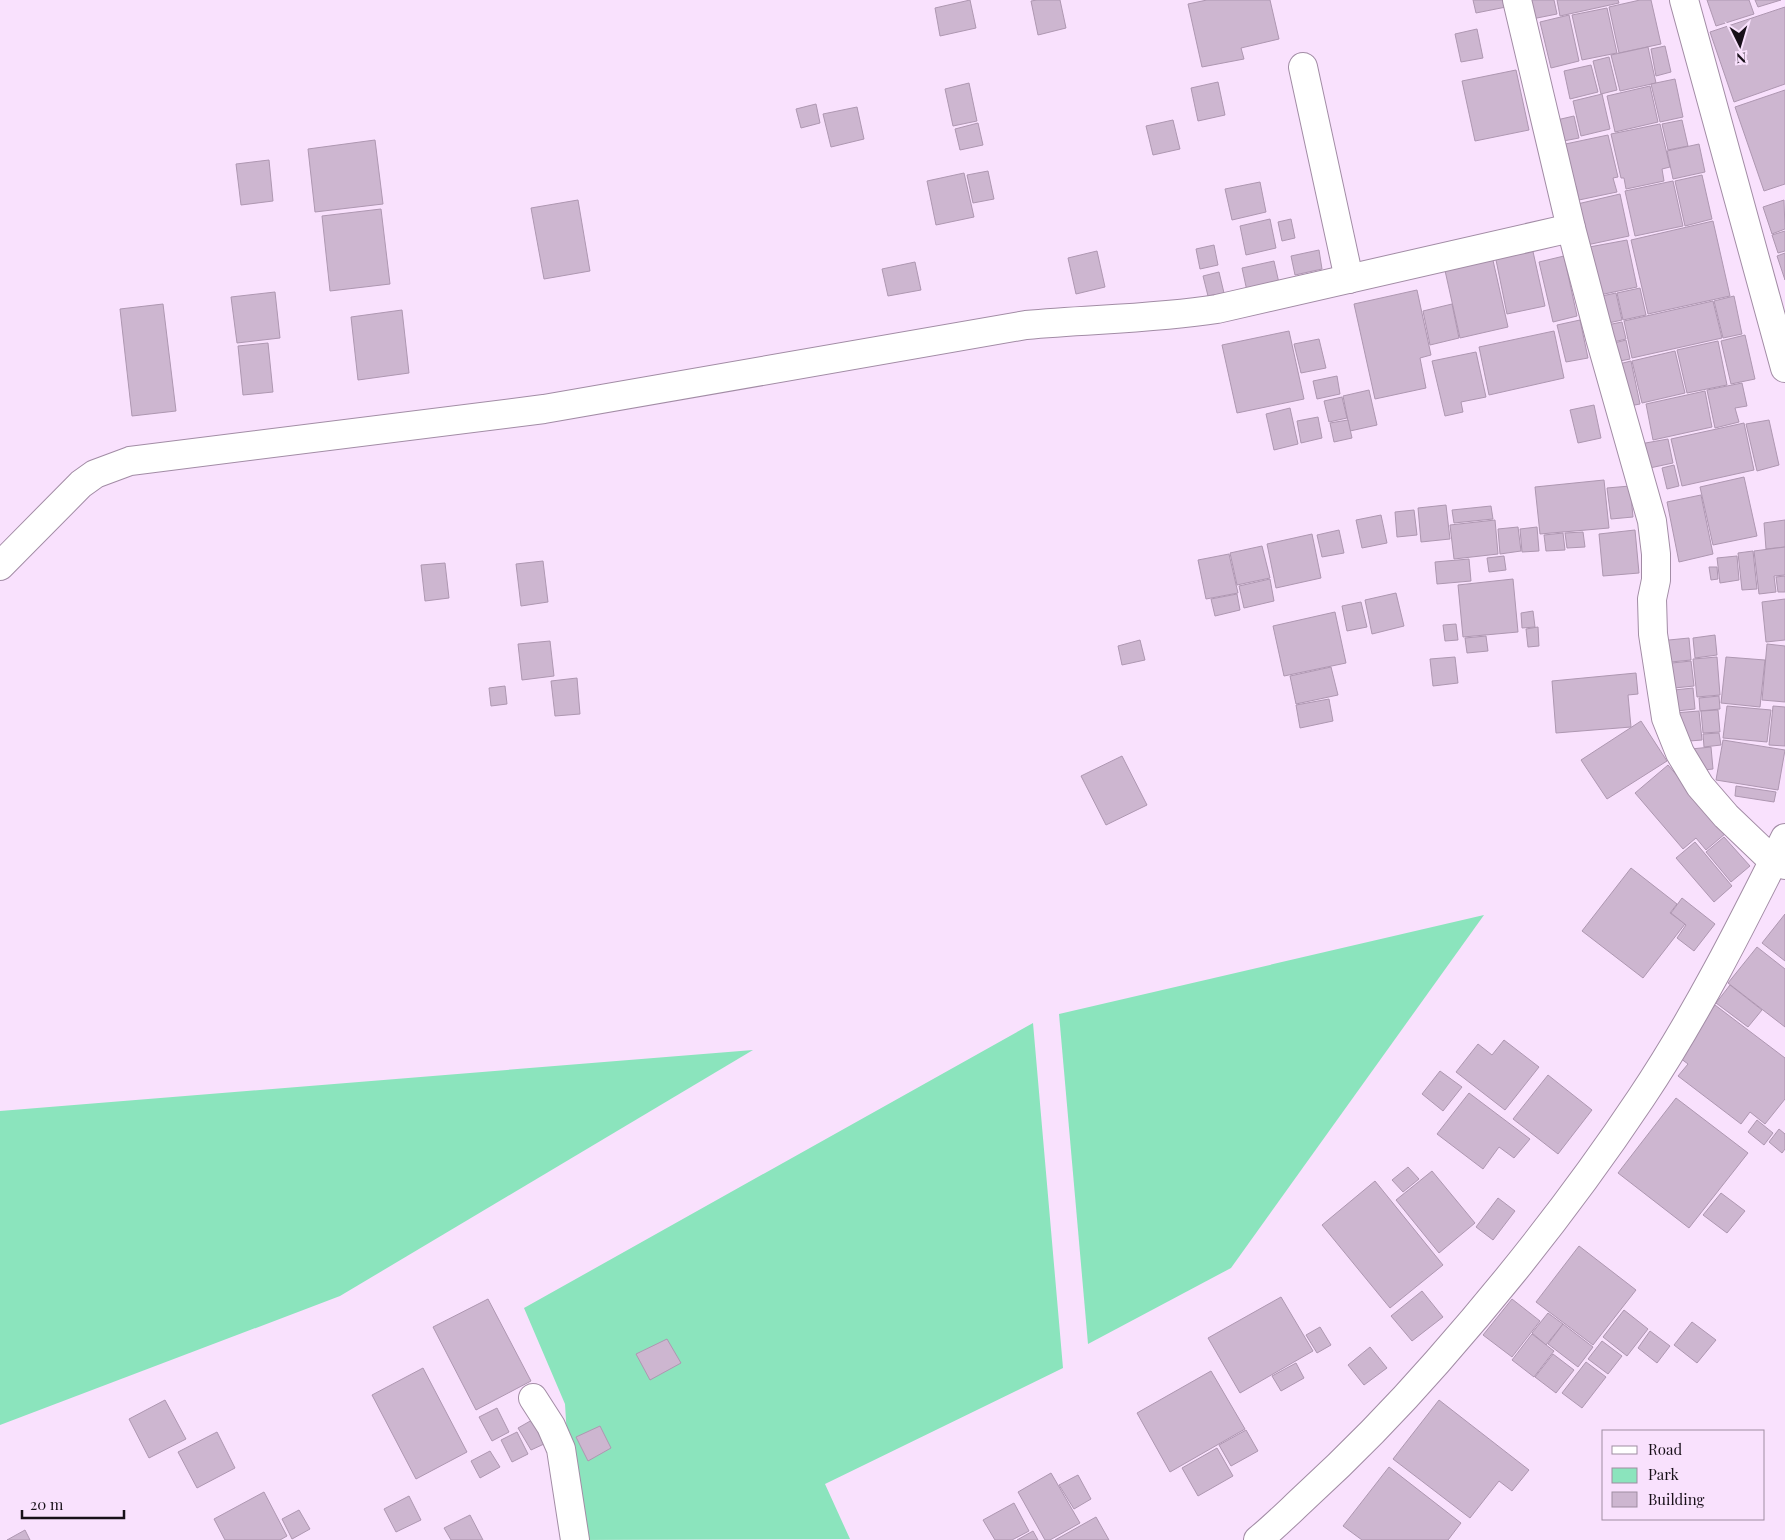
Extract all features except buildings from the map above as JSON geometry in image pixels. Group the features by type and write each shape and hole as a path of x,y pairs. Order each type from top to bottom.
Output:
{"street":[{"path":"1258,1540 1320,1484 1407,1396 1492,1299 1537,1243 1642,1097 1781,855 1726,816 1700,786 1680,753 1666,718 1653,634 1652,599 1656,580 1656,554 1652,521 1571,228 1517,0"},
{"path":"1684,0 1785,368"},
{"path":"1303,67 1349,279"},
{"path":"0,566 81,484 94,474 130,461 544,409 1026,324 1177,315 1218,309 1571,228"},
{"path":"533,1398 551,1426 561,1449 575,1540"}],"green space":[{"path":"1484,915 1231,1268 1088,1344 1059,1014"},
{"path":"1033,1023 1063,1368 825,1484 850,1539 577,1540 573,1533 565,1404 524,1308"},
{"path":"753,1050 340,1296 0,1425 0,1111"}]}
